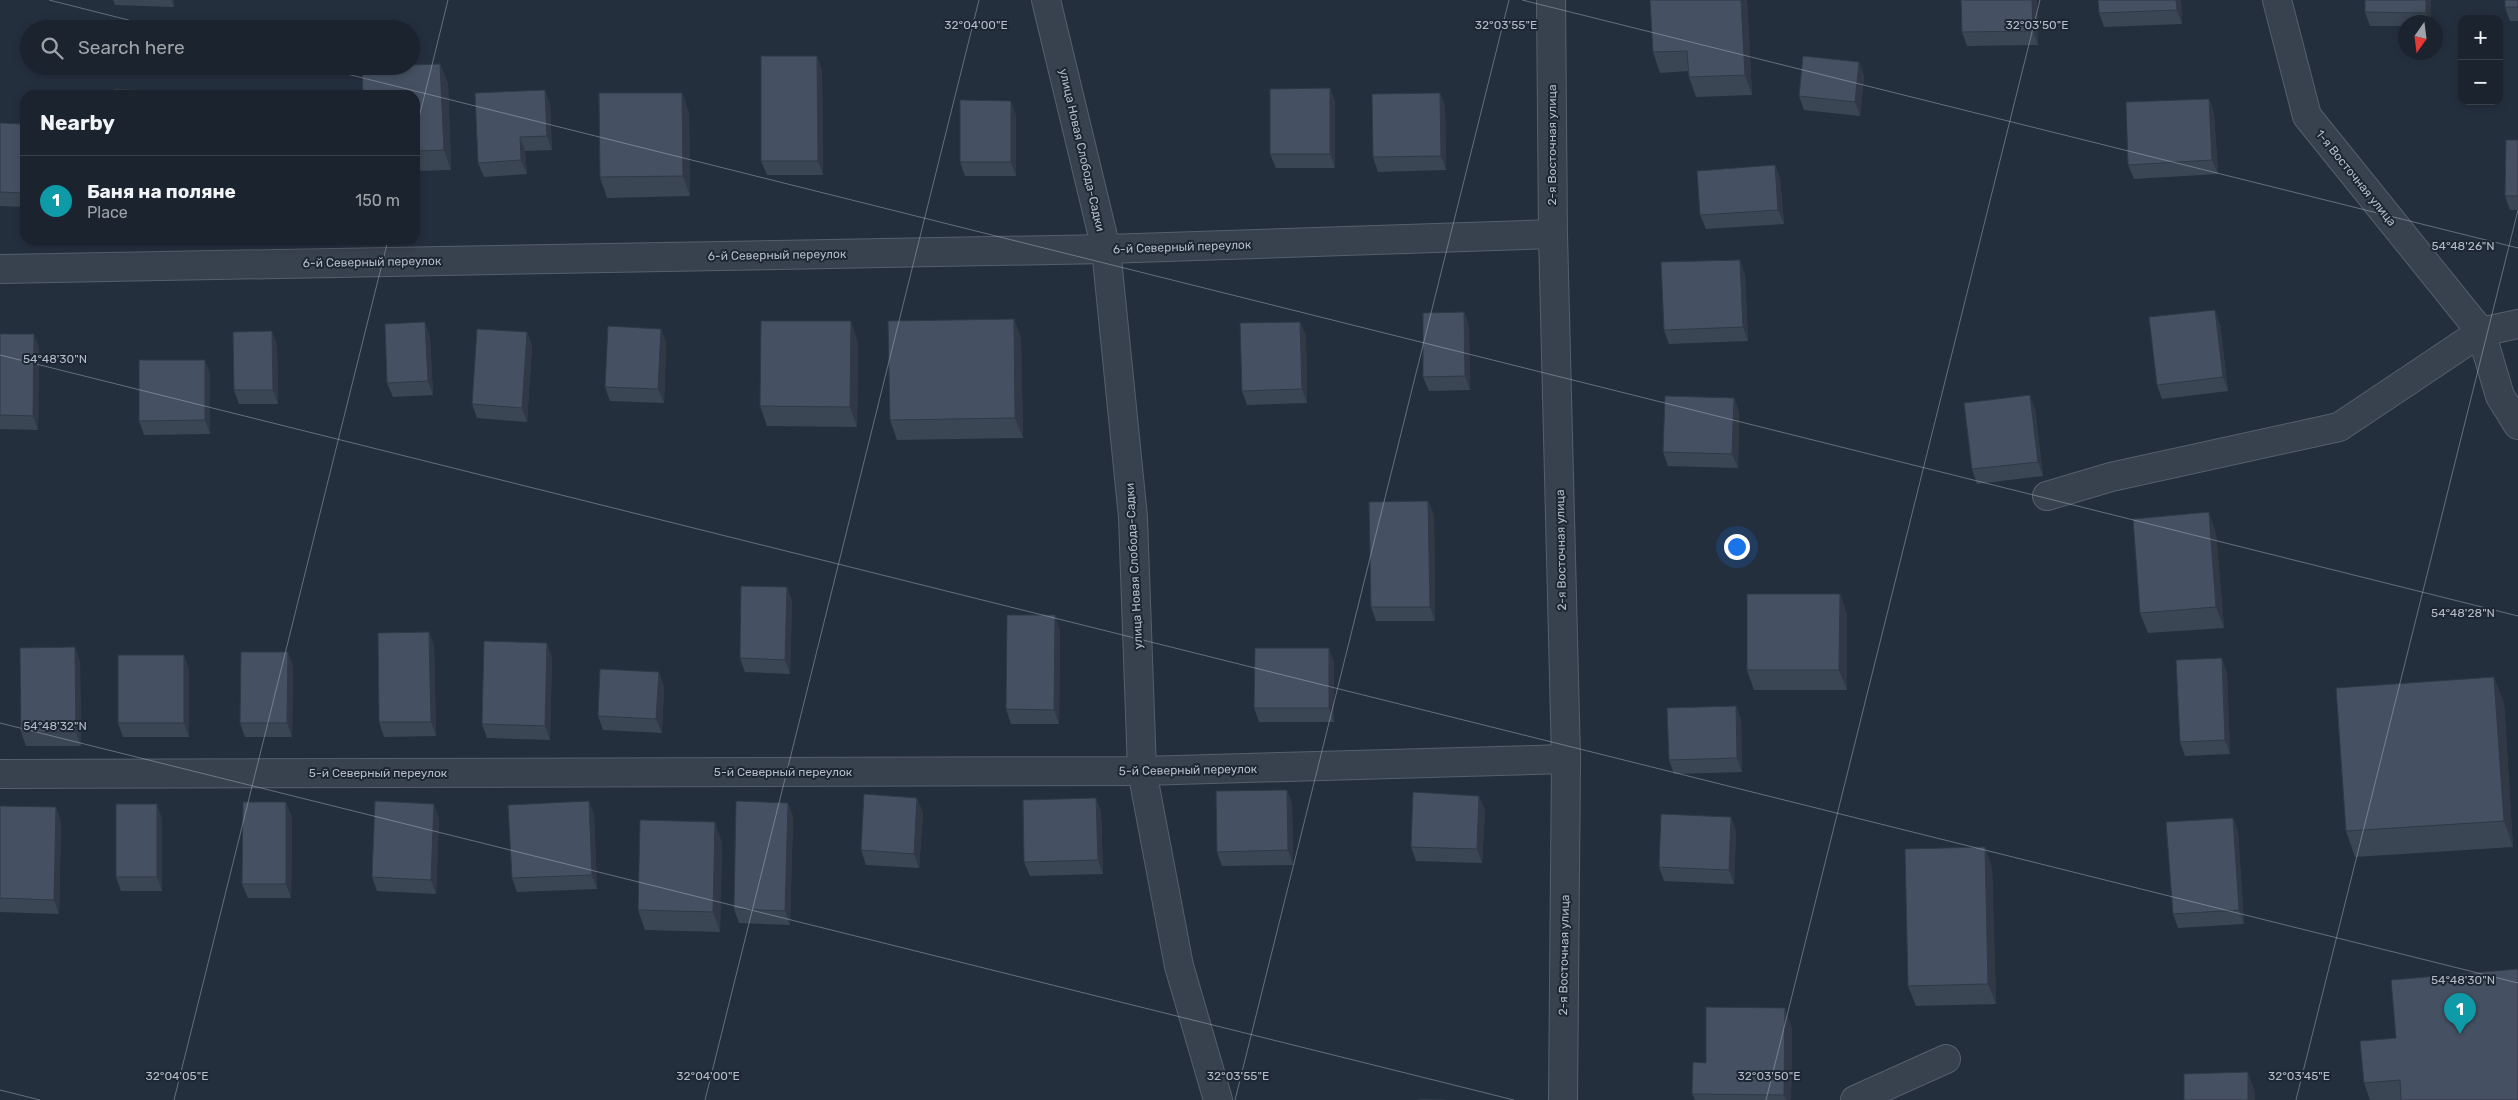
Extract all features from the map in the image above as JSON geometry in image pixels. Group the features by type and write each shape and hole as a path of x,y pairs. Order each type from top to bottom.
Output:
{"street":[{"name":"улица Новая Слобода-Садки","path":"1046,0 1106,249 1133,516 1142,771 1179,966 1218,1100"},
{"name":"2-я Восточная улица","path":"1551,0 1553,234 1566,759 1563,1100"},
{"name":"1-я Восточная улица","path":"2277,0 2307,116 2481,332"},
{"name":"6-й Северный переулок","path":"0,269 1106,249 1553,234"},
{"path":"2048,496 2112,477 2339,427 2481,332 2518,324"},
{"path":"2481,332 2500,396 2518,425"},
{"name":"5-й Северный переулок","path":"0,774 1142,771 1566,759"},
{"path":"1855,1100 1946,1059"}],"building":[{"path":"1650,0 1741,0 1745,75 1689,77 1687,51 1653,52"},
{"path":"1961,0 2032,0 2033,31 1962,32"},
{"path":"2098,0 2176,0 2177,10 2099,13"},
{"path":"2365,0 2426,0 2426,13 2365,12"},
{"path":"2505,0 2518,0 2518,7 2505,7"},
{"path":"761,56 817,56 818,161 761,161"},
{"path":"1803,56 1859,62 1855,102 1799,96"},
{"path":"440,64 444,150 420,151 420,90 363,90 362,75 420,75 420,65"},
{"path":"1330,88 1330,154 1270,154 1270,89"},
{"path":"545,90 547,136 520,137 521,160 478,163 475,93"},
{"path":"599,93 682,93 683,176 600,177"},
{"path":"1440,93 1441,156 1373,157 1372,94"},
{"path":"2209,99 2212,160 2128,165 2126,102"},
{"path":"960,100 1011,101 1011,162 960,162"},
{"path":"0,123 20,124 20,193 0,192"},
{"path":"2506,140 2518,140 2518,196 2505,196"},
{"path":"1775,165 1778,210 1700,215 1697,171"},
{"path":"1740,260 1743,327 1664,330 1661,262"},
{"path":"2215,310 2223,377 2157,385 2149,317"},
{"path":"1464,312 1465,376 1423,377 1423,313"},
{"path":"1014,319 1015,418 890,420 888,321"},
{"path":"761,321 851,321 850,407 760,406"},
{"path":"425,322 428,381 387,383 385,324"},
{"path":"1300,322 1302,389 1242,391 1240,323"},
{"path":"608,326 661,329 658,389 605,387"},
{"path":"477,329 527,332 522,408 472,404"},
{"path":"272,331 273,390 234,390 233,332"},
{"path":"0,334 34,334 33,416 0,415"},
{"path":"139,360 205,360 205,420 139,421"},
{"path":"2030,395 2038,462 1972,469 1964,403"},
{"path":"1665,396 1734,398 1732,454 1663,452"},
{"path":"1428,501 1430,607 1371,607 1369,502"},
{"path":"2209,512 2216,607 2140,613 2133,519"},
{"path":"741,586 787,587 785,660 740,658"},
{"path":"1747,594 1840,594 1839,670 1747,670"},
{"path":"1007,615 1055,615 1054,710 1006,709"},
{"path":"429,632 431,722 379,722 378,633"},
{"path":"484,641 547,643 545,726 482,724"},
{"path":"75,647 76,732 21,732 20,648"},
{"path":"1255,648 1329,648 1329,708 1254,708"},
{"path":"241,652 288,652 287,723 240,723"},
{"path":"118,655 184,655 184,723 118,723"},
{"path":"2222,658 2225,740 2180,742 2176,660"},
{"path":"600,669 659,672 656,719 598,716"},
{"path":"2494,677 2504,821 2346,831 2336,688"},
{"path":"1736,706 1737,758 1669,760 1667,708"},
{"path":"1287,790 1288,850 1217,852 1216,791"},
{"path":"1413,792 1479,796 1477,849 1411,847"},
{"path":"864,794 917,798 914,854 861,850"},
{"path":"1096,798 1098,860 1024,862 1023,800"},
{"path":"375,801 434,804 431,880 372,877"},
{"path":"589,801 592,875 512,878 508,805"},
{"path":"736,801 788,803 785,911 734,909"},
{"path":"243,802 286,802 286,884 242,884"},
{"path":"116,804 157,804 157,877 116,877"},
{"path":"0,806 56,807 54,900 0,898"},
{"path":"1661,814 1731,817 1729,870 1659,867"},
{"path":"2233,818 2239,910 2173,914 2166,822"},
{"path":"640,820 715,822 713,912 638,910"},
{"path":"1985,847 1988,984 1908,986 1905,849"},
{"path":"2518,969 2518,1100 2401,1100 2400,1080 2364,1083 2360,1041 2396,1038 2391,980"},
{"path":"1706,1007 1785,1008 1784,1095 1692,1094 1693,1062 1706,1063"},
{"path":"2248,1072 2248,1100 2184,1100 2184,1074"}],"place":[{"name":"Баня на поляне","path":"2460,1034"}]}
